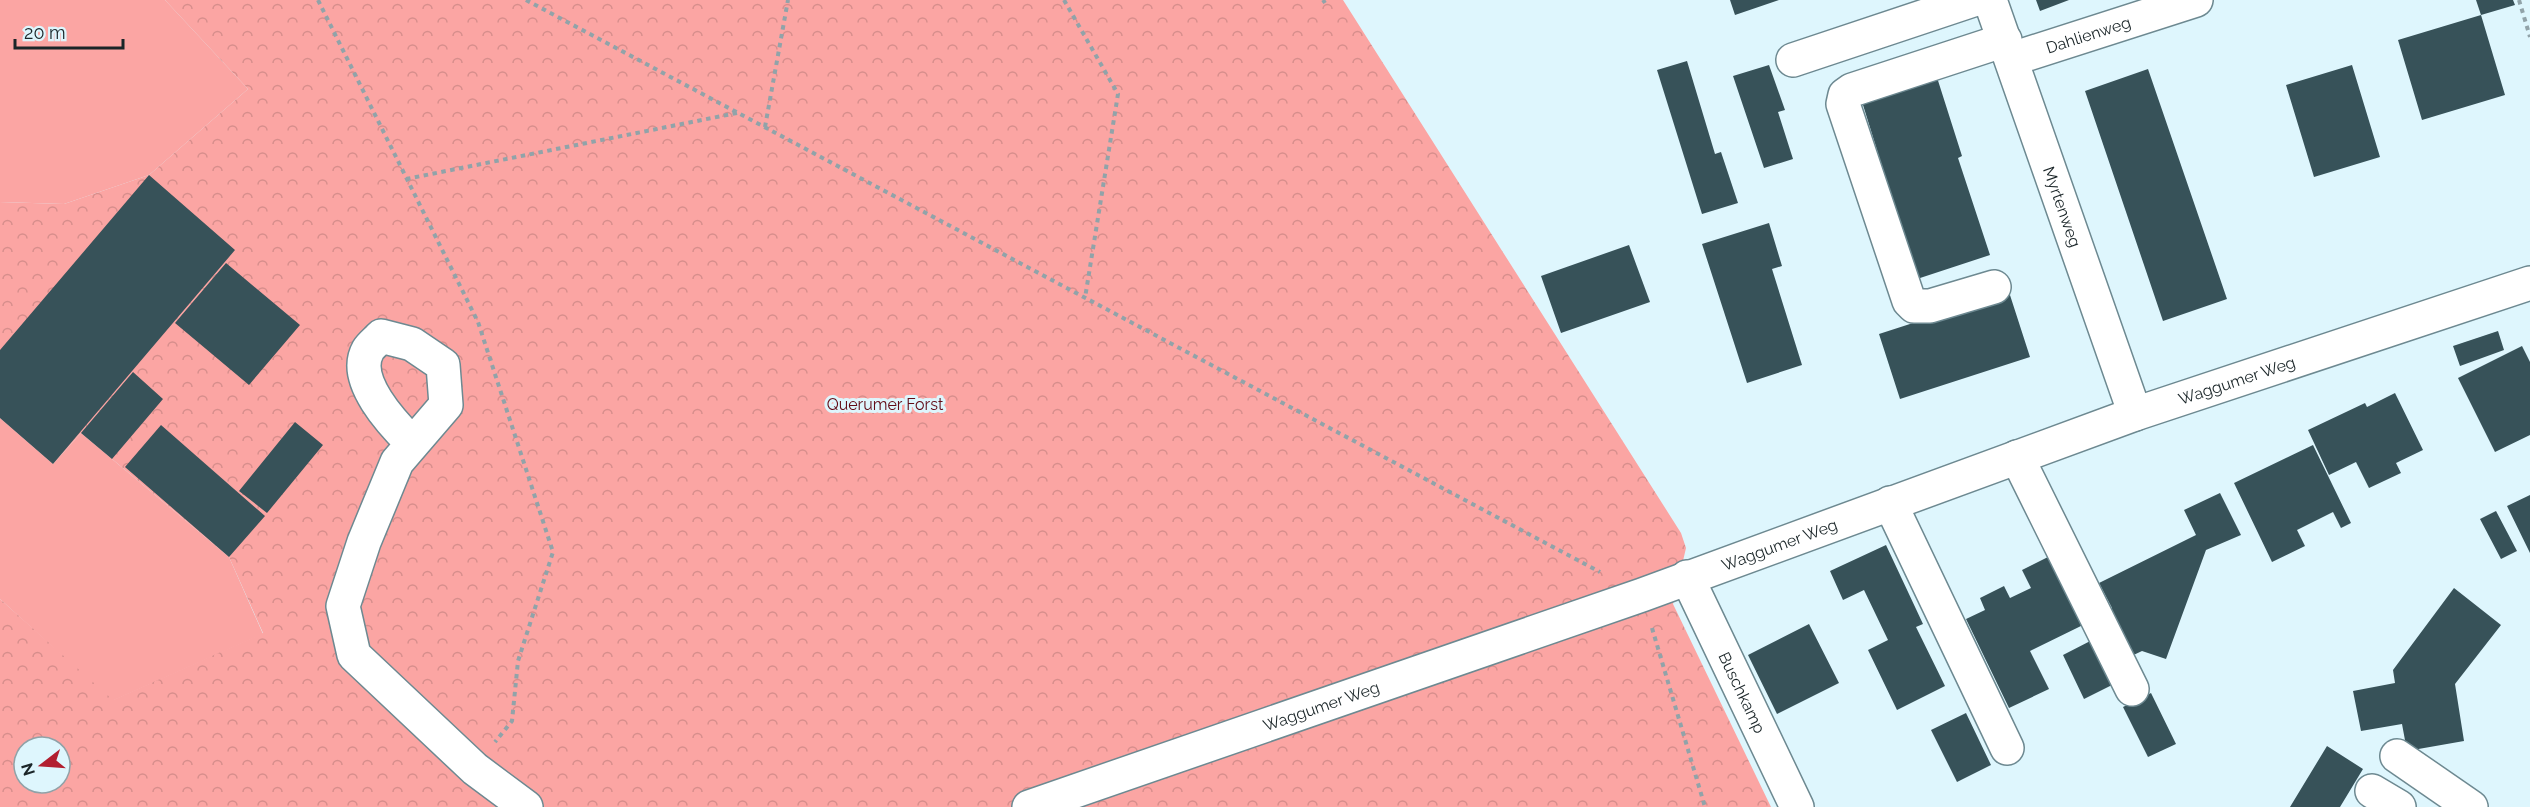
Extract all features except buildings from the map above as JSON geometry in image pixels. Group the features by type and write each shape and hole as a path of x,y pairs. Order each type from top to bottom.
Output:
{"street":[{"path":"1793,60 1973,0"},
{"name":"Myrtenweg","path":"1990,0 2135,414"},
{"name":"Dahlienweg","path":"1994,287 1930,306 1914,306 1909,301 1843,104 1845,95 1852,90 2196,0"},
{"name":"Waggumer Weg","path":"1029,807 1642,595 2135,414 2530,283"},
{"path":"412,443 397,462 363,542 343,606 354,655 475,769 526,807"},
{"path":"2017,457 2132,688"},
{"path":"1890,503 2007,748"},
{"name":"Buschkamp","path":"1687,577 1797,807"},
{"path":"2397,756 2471,807"}],"path":[{"path":"526,0 1642,595 1705,807"},
{"path":"765,128 788,0"},
{"path":"1064,0 1118,94 1085,298"},
{"path":"2519,0 2530,37"},
{"path":"406,179 737,113"}],"green space":[{"path":"0,0 165,0 248,89 149,175 64,204 0,202"},
{"name":"Querumer Forst","path":"165,0 1343,0 1681,533 1686,548 1673,604 1771,807 0,807 0,599 113,700 263,633 229,557 81,433 53,464 0,418 0,202 64,204 149,175 248,89"},
{"path":"0,418 53,464 81,433 229,557 263,634 112,701 0,599"}]}
